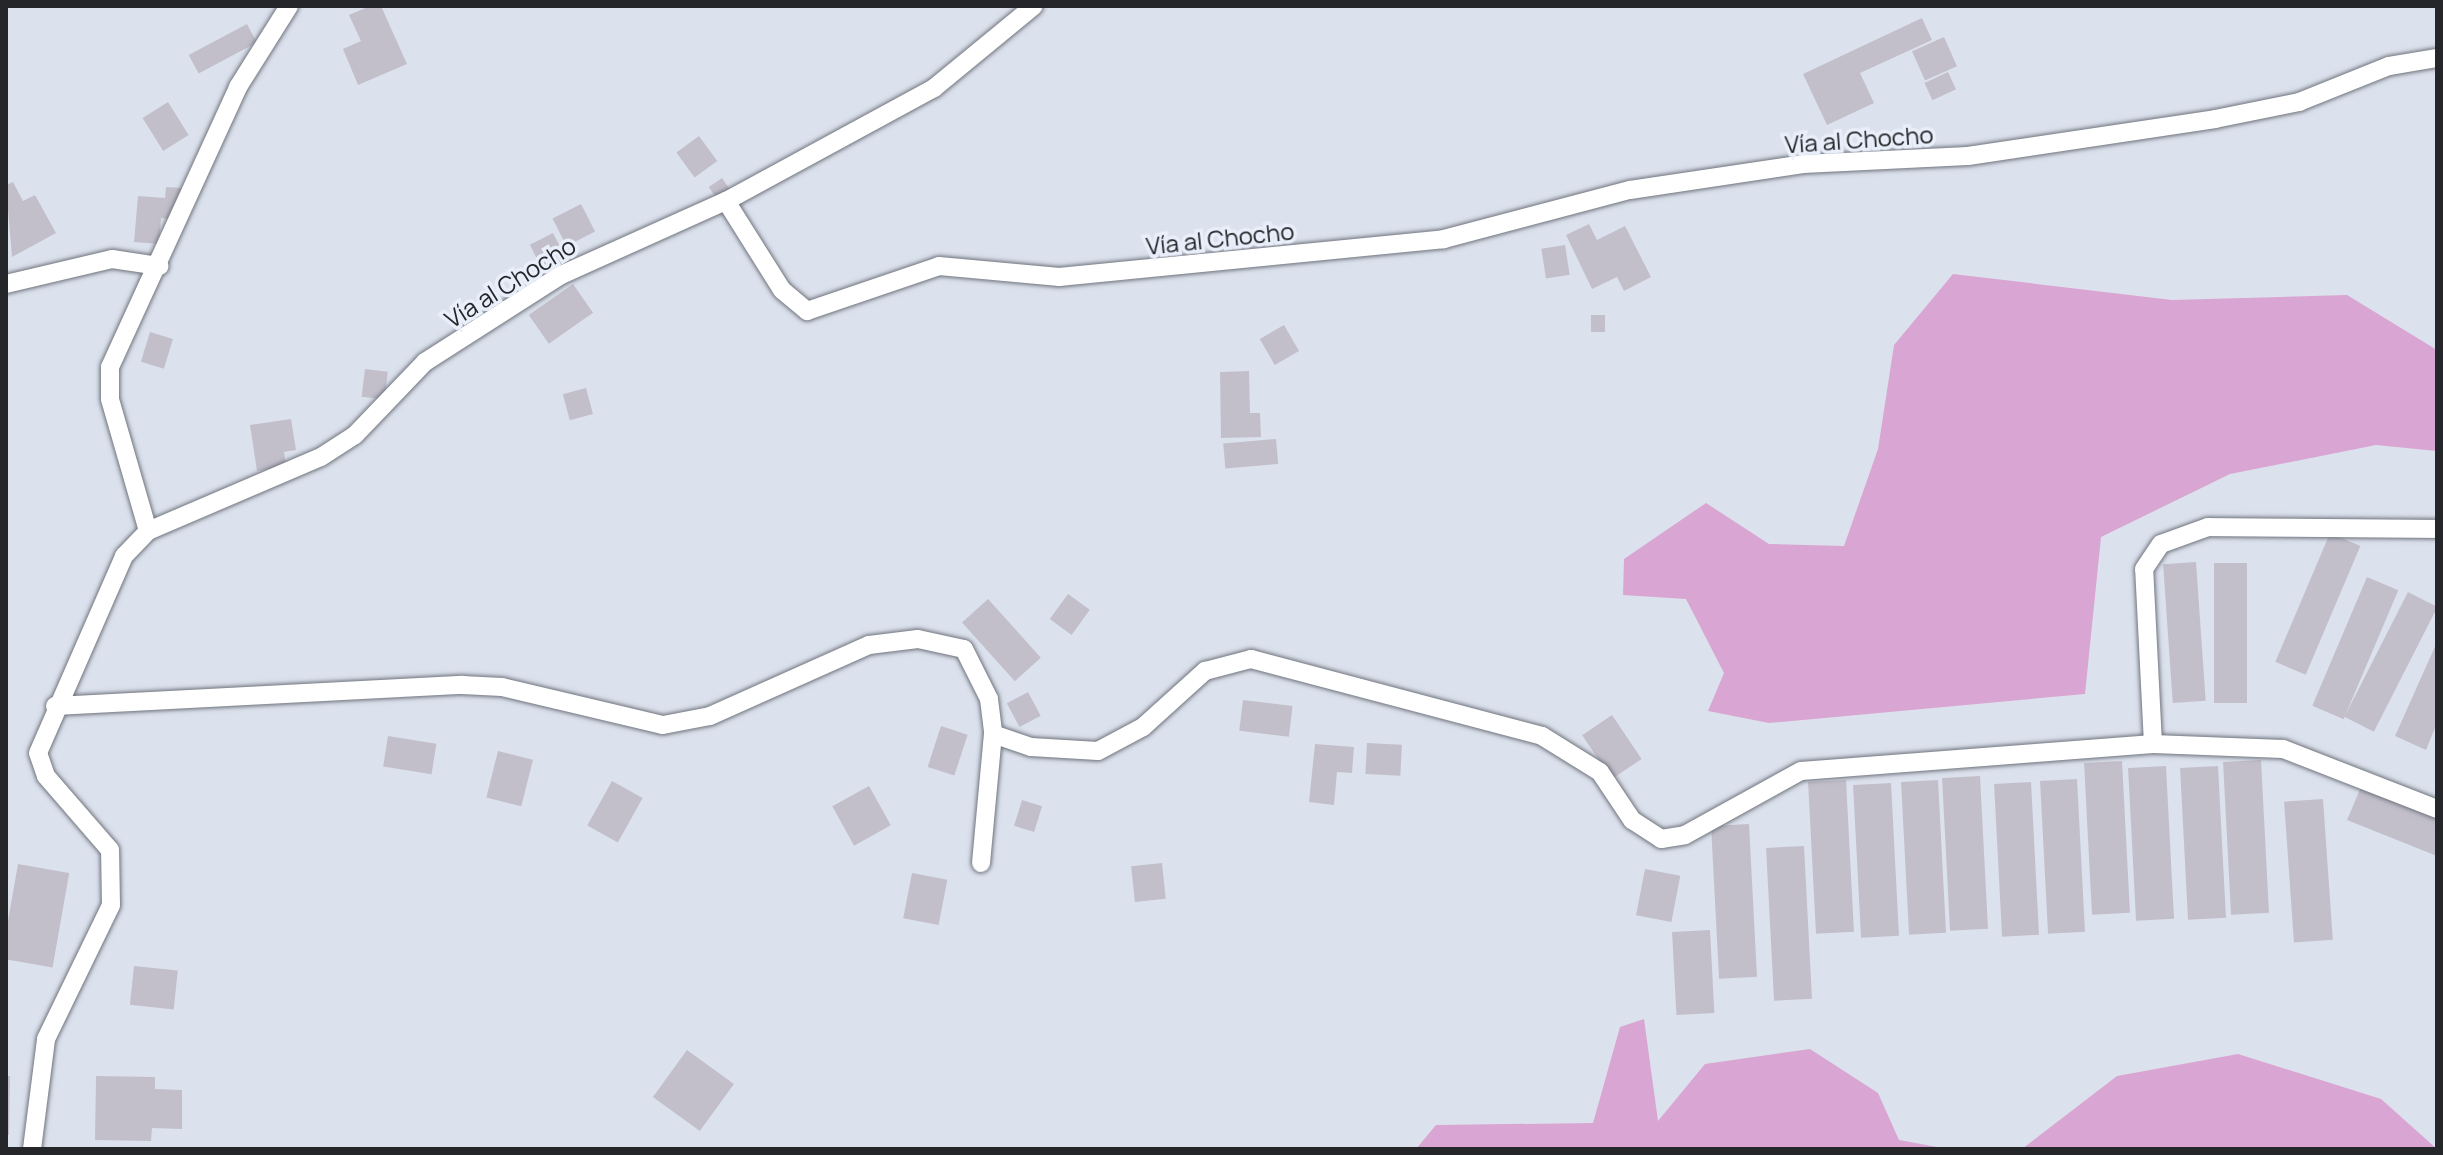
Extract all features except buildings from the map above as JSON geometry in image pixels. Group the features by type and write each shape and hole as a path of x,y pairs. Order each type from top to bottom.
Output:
{"street":[{"path":"32,1149 46,1039 111,905 114,868 100,831 46,776 38,753 55,706 124,556 148,531 110,399 110,367 159,266 238,87 289,6"},
{"path":"726,201 934,88 1034,6"},
{"name":"Vía al Chocho","path":"148,531 321,457 355,435 425,362 561,275 726,201 782,290 807,311 939,266 1059,277 1444,239 1630,190 1803,164 1968,156 2215,119 2299,102 2389,66 2437,58"},
{"path":"6,284 112,259 159,266"},
{"path":"2153,744 2144,569 2161,544 2208,527 2437,529"},
{"path":"55,706 462,685 502,687 663,725 710,716 869,645 918,639 964,649 989,699 993,734 981,863"},
{"path":"993,734 1047,751 1098,751 1143,727 1205,671 1251,659 1542,736 1600,772 1645,833 1674,839 1801,771 2153,744 2283,749 2437,809"}],"shaded area":[{"path":"1953,274 2172,300 2347,295 2437,350 2437,451 2376,445 2230,474 2101,537 2085,694 1769,723 1708,711 1724,673 1686,599 1623,595 1624,559 1706,503 1769,544 1844,546 1878,449 1894,345"},
{"path":"1644,1019 1658,1121 1705,1064 1810,1049 1878,1093 1899,1140 1948,1149 1416,1149 1436,1125 1593,1123 1620,1027"},
{"path":"2238,1054 2381,1099 2437,1149 2022,1149 2117,1076"}]}
